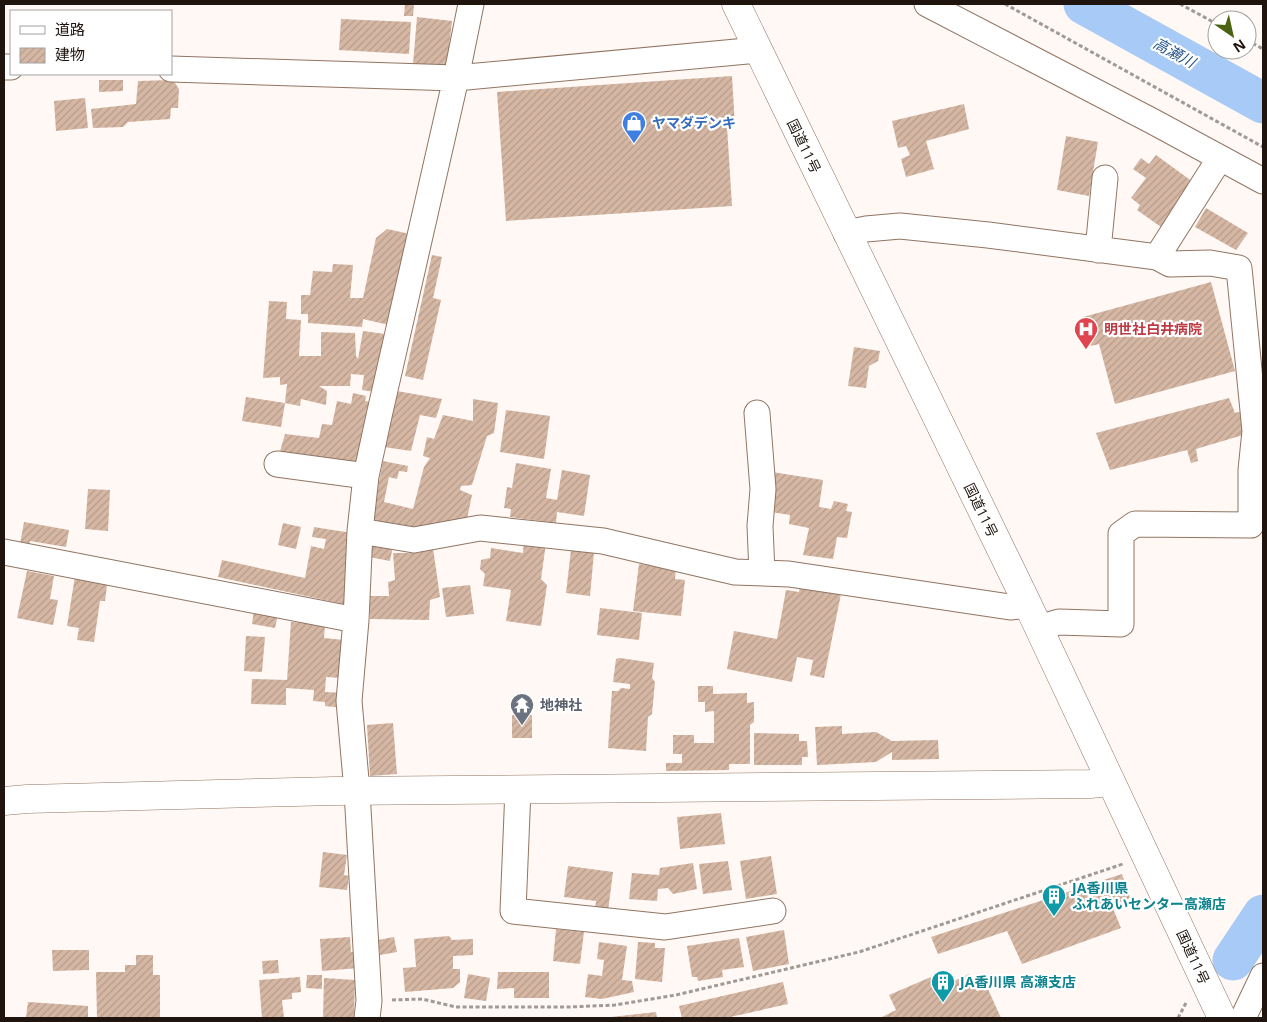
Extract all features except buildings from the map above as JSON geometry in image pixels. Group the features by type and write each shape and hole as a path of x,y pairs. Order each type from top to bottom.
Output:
{"main road":[{"name":"国道11号","path":"736,4 1033,616 1222,1018"},
{"path":"4,801 357,791 1080,784 1110,782"}],"street":[{"path":"368,1010 357,791 350,700 360,531 366,476 471,4"},
{"path":"926,4 1263,181"},
{"path":"172,69 456,78 758,50"},
{"path":"1157,257 1220,158"},
{"path":"1098,250 1106,178"},
{"path":"360,531 414,540 480,528 603,541 735,572 789,574 1010,607 1033,616 1059,622 1121,624 1121,534 1135,524 1251,525 1251,470 1255,431 1239,268 1210,263 1170,264 1157,257 988,235 900,226 846,233"},
{"path":"757,413 762,488 760,526 762,573"},
{"path":"277,464 366,476"},
{"path":"4,552 356,620"},
{"path":"518,789 513,911 665,927 773,911"},
{"path":"1243,1018 1263,976"}],"path":[{"path":"1006,4 1263,147"},
{"path":"1180,4 1207,19"},
{"path":"368,1010 422,999 456,1007 570,1008 615,1005 676,995 859,952 1126,863"},
{"path":"1178,1018 1188,998"}],"waterway":[{"name":"高瀬川","path":"1084,4 1263,103"},
{"path":"1233,960 1263,915"}],"place":[{"name":"ヤマダデンキ","path":"634,144"},
{"name":"明世社白井病院","path":"1086,350"},
{"name":"地神社","path":"522,726"},
{"name":"JA香川県 ふれあいセンター高瀬店","path":"1054,917"},
{"name":"JA香川県 高瀬支店","path":"943,1003"}]}
